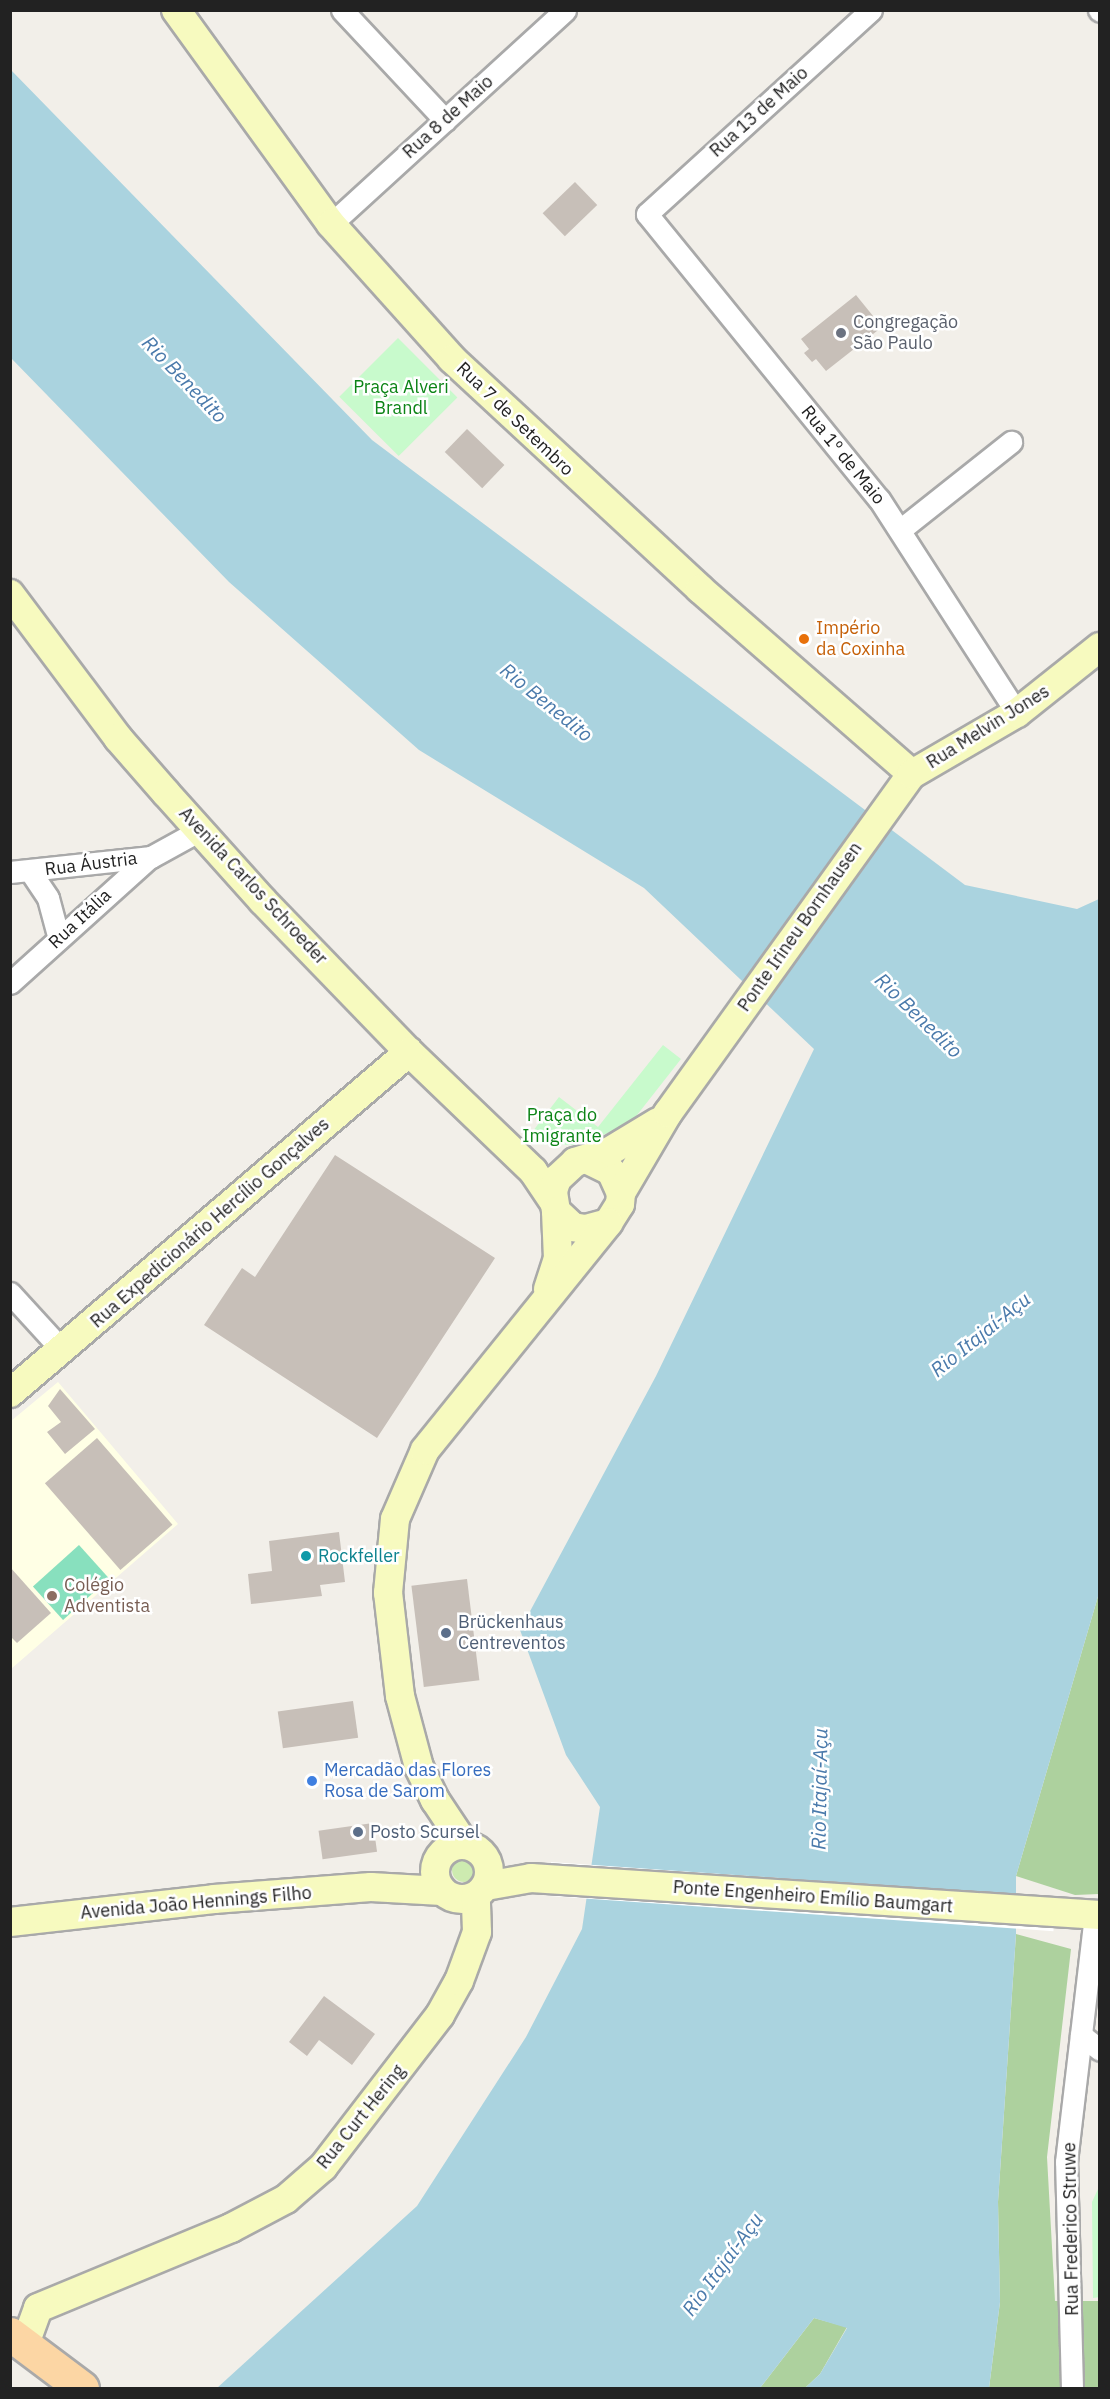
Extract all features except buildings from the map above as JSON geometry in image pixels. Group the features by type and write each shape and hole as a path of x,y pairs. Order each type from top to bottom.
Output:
{"main road":[{"name":"Rua 7 de Setembro","path":"176,10 331,224 445,351 520,425 700,589 912,774"},
{"name":"Avenida Carlos Schroeder","path":"10,594 118,738 200,830 409,1052 520,1157 555,1206"},
{"name":"Rua Melvin Jones","path":"882,812 912,774 1017,713 1100,647"},
{"name":"Ponte Irineu Bornhausen","path":"668,1113 882,812"},
{"name":"Rua Expedicionário Hercílio Gonçalves","path":"10,1394 409,1052"},
{"path":"541,1304 558,1259 555,1206 557,1179 582,1161 632,1141 668,1113"},
{"path":"455,1862 435,1800 409,1739 394,1658 388,1593 395,1519 425,1450 608,1223 620,1204 621,1193 668,1113"},
{"path":"520,1157 538,1164 582,1161 611,1171 621,1193"},
{"path":"555,1206 573,1227 597,1228 608,1223"},
{"name":"Ponte Engenheiro Emílio Baumgart","path":"540,1879 481,1891 458,1899 455,1862 540,1879 1097,1915"},
{"name":"Avenida João Hennings Filho","path":"10,1922 214,1899 382,1886 455,1862"},
{"name":"Rua Curt Hering","path":"15,2340 38,2308 231,2228 286,2199 323,2167 440,2015 459,1981 477,1932 481,1891 489,1876 455,1862"},
{"path":"15,2340 82,2388"}],"street":[{"path":"342,10 445,120"},
{"name":"Rua 8 de Maio","path":"331,224 565,10"},
{"name":"Rua 13 de Maio","path":"647,214 871,10"},
{"name":"Rua 1º de Maio","path":"647,214 852,464 900,530 1017,713"},
{"path":"900,530 1011,442"},
{"name":"Rua Áustria","path":"20,872 151,857 200,830"},
{"name":"Rua Itália","path":"10,983 151,857"},
{"path":"20,872 48,898 59,939"},
{"path":"10,1293 62,1350"},
{"name":"Rua Frederico Struwe","path":"1072,2388 1066,2162 1097,1915"},
{"path":"1081,2035 1100,2050"}],"shaded area":[{"name":"Colégio Adventista","path":"58,1382 178,1524 11,1669 11,1421"}],"green space":[{"name":"Praça Alveri Brandl","path":"398,338 457,397 399,456 339,397"},
{"name":"Praça do Imigrante","path":"663,1045 681,1059 630,1124 578,1145 523,1144 559,1097 598,1127"},
{"path":"79,1545 109,1578 63,1620 33,1586"},
{"path":"1099,1593 1099,1894 1075,1895 1016,1876"},
{"path":"464,1858 469,1859 475,1865 475,1875 469,1881 464,1882 459,1881 453,1875 452,1870 453,1865 459,1859"},
{"path":"1016,1934 1071,1949 1047,2157 1055,2301 1099,2301 1099,2388 989,2388 1000,2302 998,2202"},
{"path":"1098,2189 1100,2297 1093,2298 1092,2202"},
{"path":"814,2318 847,2327 820,2374 805,2388 760,2388"}],"water":[{"path":"10,69 372,440 965,885 1077,909 1099,899 1099,1593 1016,1876 1016,1934 998,2202 1000,2302 989,2388 805,2388 820,2374 847,2328 814,2318 760,2388 217,2388 417,2206 526,2037 582,1929 600,1807 566,1755 520,1630 656,1376 814,1049 644,888 419,750 229,582 11,358"}],"pier":[{"path":"551,1862 1056,1897 1053,1931 549,1896"}],"place":[{"name":"Congregação São Paulo","path":"841,333"},
{"name":"Império da Coxinha","path":"804,639"},
{"name":"Rockfeller","path":"306,1556"},
{"name":"Colégio Adventista","path":"52,1596"},
{"name":"Brückenhaus Centreventos","path":"446,1633"},
{"name":"Mercadão das Flores Rosa de Sarom","path":"312,1781"},
{"name":"Posto Scursel","path":"358,1832"}],"water label":[{"name":"Rio Benedito","path":"185,379"},
{"name":"Rio Benedito","path":"547,702"},
{"name":"Rio Benedito","path":"919,1015"},
{"name":"Rio Itajaí-Açu","path":"980,1334"},
{"name":"Rio Itajaí-Açu","path":"819,1789"},
{"name":"Rio Itajaí-Açu","path":"722,2264"}]}
